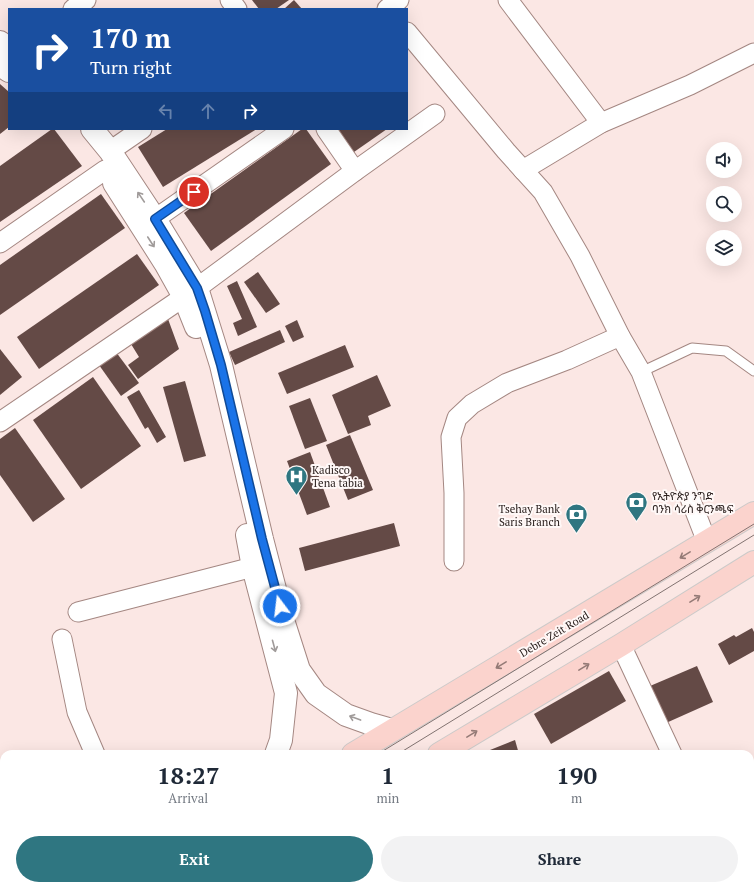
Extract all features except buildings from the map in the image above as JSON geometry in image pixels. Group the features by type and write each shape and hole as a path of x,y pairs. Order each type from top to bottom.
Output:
{"main road":[{"name":"Debre Zeit Road","path":"360,750 754,513"},
{"path":"446,750 621,645 754,562"}],"street":[{"path":"74,8 86,0"},
{"path":"230,0 236,8"},
{"path":"380,0 386,8"},
{"path":"388,8 399,0"},
{"path":"508,0 601,123"},
{"path":"408,33 543,192 580,256 620,336 641,372 707,542"},
{"path":"0,42 8,49"},
{"path":"523,170 601,123 690,85 754,52"},
{"path":"0,422 191,293 355,171 435,114"},
{"path":"75,130 107,161 155,219 191,293 194,320 255,541 299,670 316,694 346,715 392,730"},
{"path":"92,130 107,161 165,263 191,293"},
{"path":"0,243 107,161 141,130"},
{"path":"155,219 283,130"},
{"path":"327,130 355,171"},
{"path":"454,560 454,493 451,437 457,418 472,404 507,383 567,360 620,336"},
{"path":"255,541 253,567 286,694 281,740 277,750"},
{"path":"78,612 253,567"},
{"path":"62,639 77,712 93,750"},
{"path":"621,645 670,750"}],"lane":[{"path":"641,372 692,348 726,350 754,371"}],"tram line":[{"path":"385,750 754,524"},
{"path":"405,750 754,535"}],"place":[{"name":"Kadisco Tena tabia","path":"296,496"},
{"name":"የኢትዮጵያ ንግድ ባንክ ሳሪስ ቅርንጫፍ","path":"636,522"},
{"name":"Tsehay Bank Saris Branch","path":"576,534"}],"route":[{"path":"194,192 155,219 197,288 205,311 221,365 262,539 280,606"}]}
